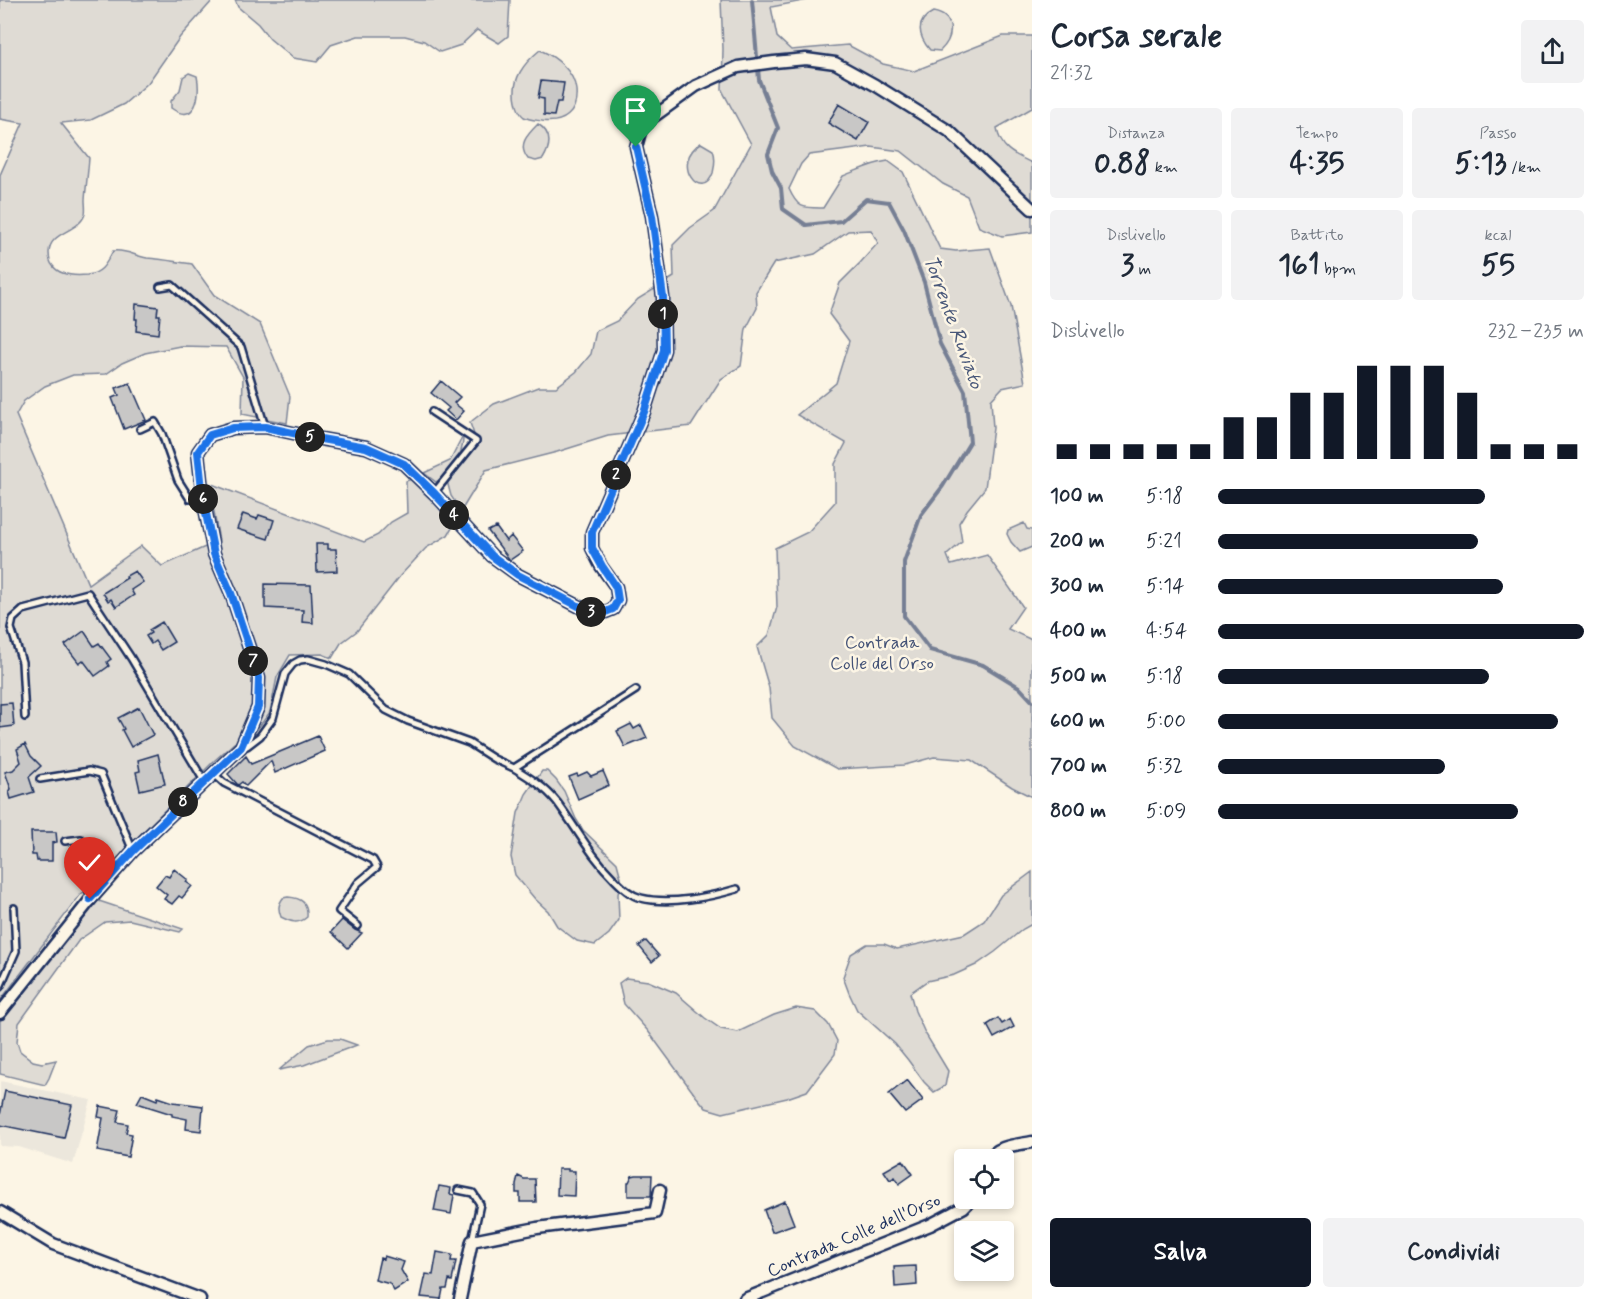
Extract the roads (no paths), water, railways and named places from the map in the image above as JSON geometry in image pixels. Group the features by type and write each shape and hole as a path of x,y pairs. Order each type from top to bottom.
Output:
{"street":[{"path":"1,1008 90,899 133,851 241,747 258,707 259,678 231,593 214,554 203,498 198,452 210,435 233,428 265,427 366,447 404,464 492,556 518,575 588,611 603,613 613,609 618,600 616,587 592,548 592,532 644,412 664,350 663,297 652,216 636,147 642,125 696,86 738,67 806,59 835,63 949,131 1032,210"},
{"path":"1000,1149 1032,1142"},
{"path":"460,1299 472,1241 537,1228 655,1213 660,1190"},
{"name":"Contrada Colle dell'Orso","path":"745,1299 930,1225 960,1209"},
{"path":"0,1212 53,1244 198,1299"}],"lane":[{"path":"160,287 172,285 240,347 265,427"},
{"path":"432,412 476,441 434,493"},
{"path":"140,429 155,422 162,434 178,480 190,499 203,498"},
{"path":"25,717 22,662 11,628 13,619 23,610 88,593 131,658 204,781"},
{"path":"241,747 247,746 260,736 273,718 285,674 293,664 308,659 326,664 349,674 386,710 408,721 469,742 494,759 536,781 556,800 600,866 628,892 640,898 676,900 704,897 737,889"},
{"path":"513,768 636,690"},
{"path":"40,779 89,771 100,774 133,851"},
{"path":"213,773 224,783 373,860 377,867 358,883 339,911 358,926"},
{"path":"65,841 81,839 90,899"},
{"path":"0,987 16,951 14,908"},
{"path":"458,1190 473,1193 480,1204 472,1241"}],"waterway":[{"name":"Torrente Ruviato","path":"752,0 759,80 778,128 768,154 772,171 781,188 783,209 806,225 841,221 866,199 889,202 904,230 924,282 940,344 965,391 970,442 943,486 921,515 904,562 904,616 930,650 983,665 1019,687 1032,701"}],"park label":[{"name":"Contrada Colle del Orso","path":"882,653"}]}
